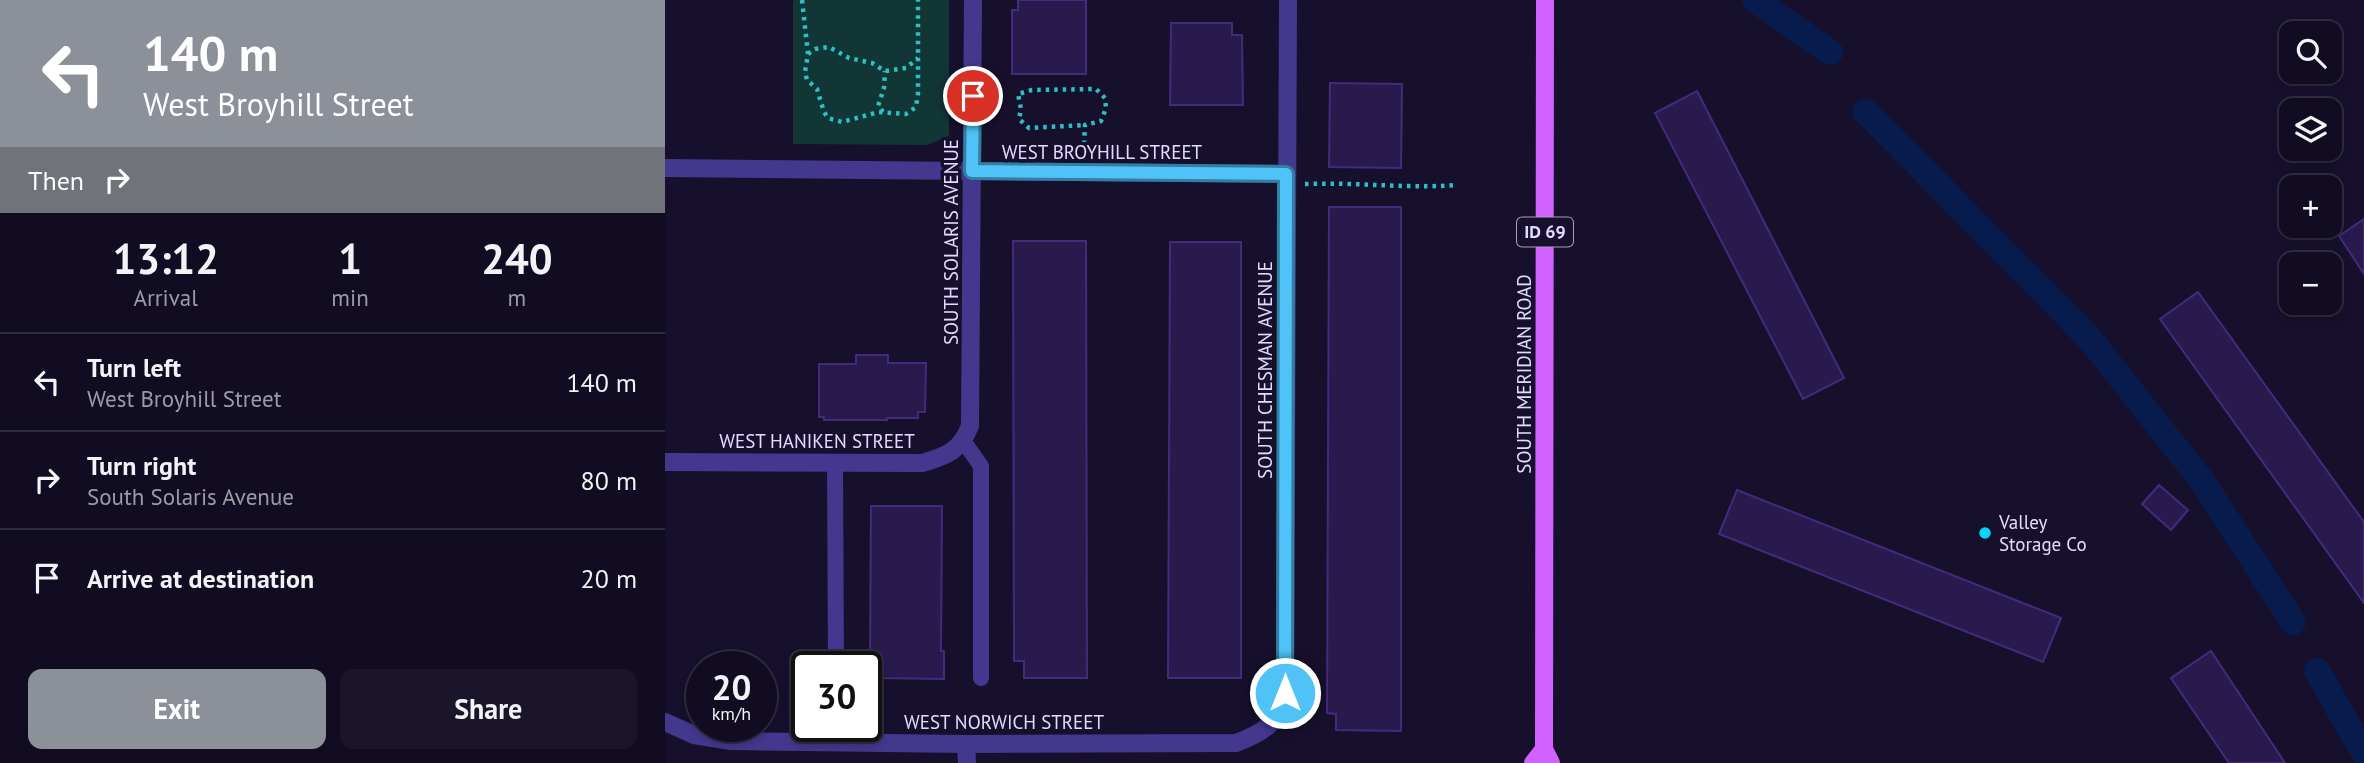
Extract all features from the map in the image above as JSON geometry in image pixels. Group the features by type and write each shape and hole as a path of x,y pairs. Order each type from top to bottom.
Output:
{"main road":[{"name":"SOUTH MERIDIAN ROAD","path":"1540,759 1545,0"}],"street":[{"name":"SOUTH SOLARIS AVENUE","path":"964,442 970,425 973,0"},
{"name":"SOUTH CHESMAN AVENUE","path":"1261,734 1280,712 1285,693 1292,179 1288,0"},
{"name":"WEST BROYHILL STREET","path":"665,168 972,171 1292,179"},
{"name":"WEST HANIKEN STREET","path":"665,461 922,463 944,457 964,442"},
{"name":"WEST NORWICH STREET","path":"665,722 694,736 731,741 1236,743 1261,734"},
{"path":"966,744 967,763"}],"lane":[{"path":"964,442 981,466 981,678"},
{"path":"835,463 836,651"}],"path":[{"path":"802,0 808,54 804,72 807,80 817,89 828,118 842,122 883,112 907,114 916,107 918,0"},
{"path":"808,54 815,49 829,47 849,58 872,63 885,71 906,68 918,57"},
{"path":"883,112 878,106 884,88 885,71"},
{"path":"1096,89 1105,98 1105,115 1101,121 1085,125 1029,128 1019,119 1021,109 1018,94 1032,90 1096,89"},
{"path":"1084,144 1085,125"},
{"path":"1292,179 1418,188 1458,185"}],"green space":[{"path":"793,0 949,0 949,136 927,145 793,144"}],"building":[{"path":"1018,0 1086,0 1086,74 1012,74 1012,10 1018,10"},
{"path":"1171,23 1232,23 1232,35 1242,35 1243,105 1170,105"},
{"path":"1330,83 1402,84 1401,168 1329,167"},
{"path":"1697,91 1844,378 1803,399 1655,113"},
{"path":"1329,207 1401,207 1401,731 1336,730 1336,714 1327,713"},
{"path":"2364,219 2364,274 2340,238"},
{"path":"1013,241 1086,241 1087,678 1024,678 1024,661 1014,661"},
{"path":"1170,242 1241,242 1241,678 1168,678"},
{"path":"2198,292 2364,522 2364,603 2160,319"},
{"path":"856,355 888,355 888,363 926,363 925,412 918,412 918,418 887,420 824,420 824,417 819,417 819,364 856,364"},
{"path":"2159,485 2188,510 2171,530 2142,504"},
{"path":"1737,490 2061,618 2043,662 1719,534"},
{"path":"871,506 942,506 941,651 944,651 944,679 882,678 882,651 870,651"},
{"path":"2211,651 2285,763 2229,763 2171,678"}],"waterway":[{"path":"1755,0 1830,52"},
{"path":"1866,112 2090,339 2202,481 2293,622"},
{"path":"2317,671 2364,753"}],"place":[{"name":"Valley Storage Co","path":"1985,533"}],"route":[{"path":"973,96 972,171 1286,174 1285,693"}]}
